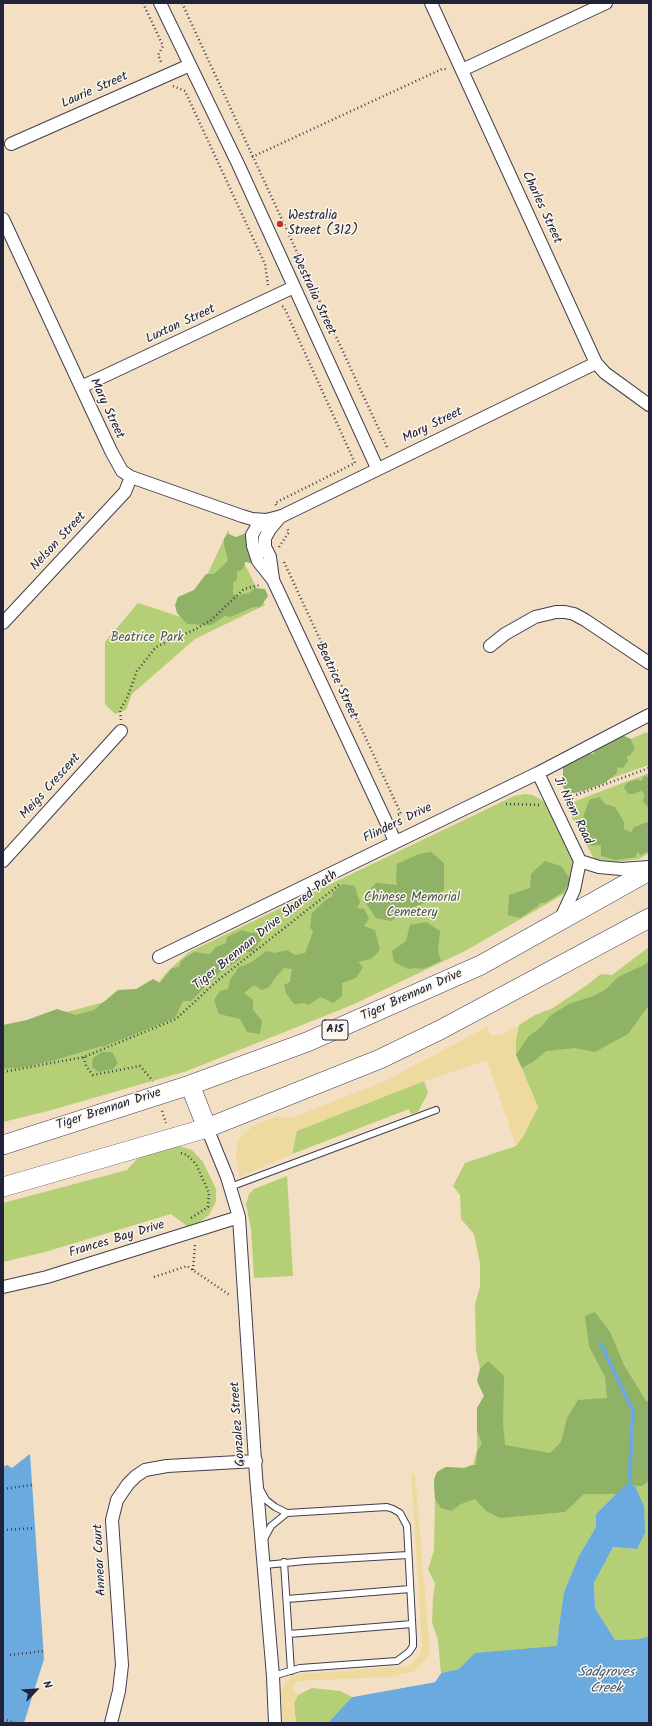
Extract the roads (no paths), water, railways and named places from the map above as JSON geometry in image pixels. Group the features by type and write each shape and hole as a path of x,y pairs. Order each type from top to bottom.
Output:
{"main road":[{"name":"Tiger Brennan Drive","path":"3,1145 190,1085 307,1042 480,964 649,871"},
{"path":"3,1187 207,1128 380,1059 440,1030 649,918"},
{"path":"190,1085 207,1128"}],"street":[{"name":"Westralia Street","path":"160,3 238,164 377,468"},
{"name":"Charles Street","path":"431,3 596,363 605,373 649,405"},
{"path":"462,70 606,3"},
{"name":"Laurie Street","path":"11,144 190,64"},
{"name":"Mary Street","path":"3,219 81,388 122,471 131,477 254,523"},
{"name":"Luxton Street","path":"81,388 294,287"},
{"name":"Mary Street","path":"281,515 596,363"},
{"name":"Nelson Street","path":"3,623 125,492 131,477"},
{"path":"265,538 254,523 281,515"},
{"path":"273,580 270,557 265,547 265,538 281,515"},
{"name":"Beatrice Street","path":"254,523 252,546 258,561 273,580 395,841"},
{"path":"490,646 505,634 535,618 556,612 565,612 585,620 649,663"},
{"name":"Flinders Drive","path":"159,957 395,841 538,773 649,715"},
{"name":"Meigs Crescent","path":"3,861 121,731"},
{"name":"Ji Niem Road","path":"538,773 580,860 574,890 560,920"},
{"name":"Ji Niem Road","path":"580,860 599,867 621,869 649,866"},
{"name":"Gonzalez Street","path":"207,1128 230,1187 239,1217 256,1476 265,1565 275,1723"},
{"name":"Frances Bay Drive","path":"3,1287 52,1275 239,1217"},
{"name":"Annear Court","path":"111,1723 119,1691 122,1665 112,1520 117,1500 128,1484 136,1476 146,1470 167,1466 256,1461"}],"lane":[{"path":"230,1187 436,1110"},
{"path":"256,1476 261,1492 266,1500 275,1507 287,1513 387,1507 400,1513 406,1526 413,1646 408,1652 397,1661 290,1670 273,1676"},
{"path":"262,1544 264,1535 271,1526 287,1513"},
{"path":"265,1565 284,1562 408,1554"},
{"path":"284,1562 290,1670"},
{"path":"287,1599 410,1589"},
{"path":"289,1634 412,1624"}],"water":[{"path":"30,1454 44,1659 24,1723 3,1723 3,1467 7,1465 12,1468"},
{"name":"Sadgroves Creek","path":"625,1485 635,1486 644,1506 645,1533 637,1549 613,1547 594,1583 595,1608 615,1640 640,1639 649,1636 649,1723 328,1723 352,1697 435,1682 441,1673 459,1669 475,1653 557,1646 564,1592 579,1556 596,1527 596,1514"}],"waterway":[{"path":"601,1344 633,1411 629,1490"}],"place":[{"name":"Westralia Street (312)","path":"280,224"}],"park label":[{"name":"Beatrice Park","path":"147,639"},
{"name":"Chinese Memorial Cemetery","path":"412,906"}]}
